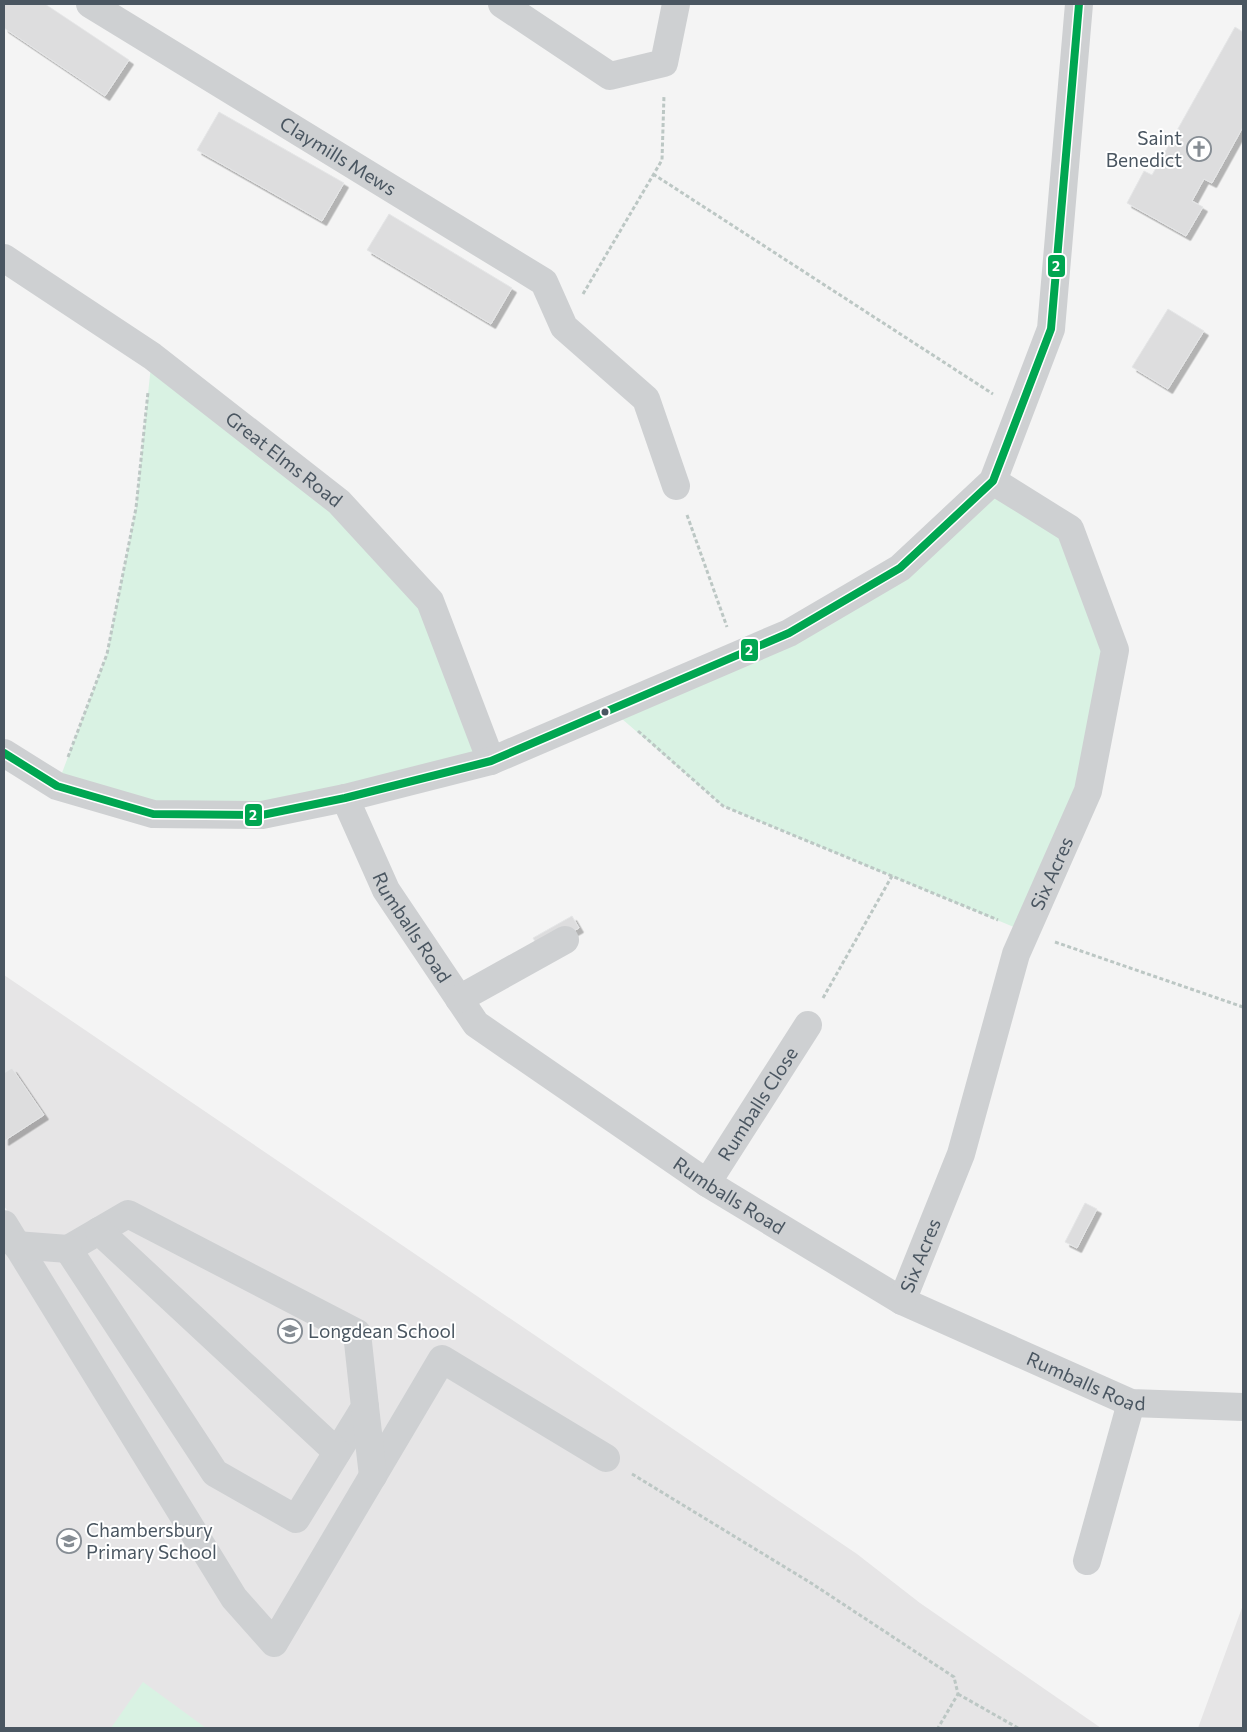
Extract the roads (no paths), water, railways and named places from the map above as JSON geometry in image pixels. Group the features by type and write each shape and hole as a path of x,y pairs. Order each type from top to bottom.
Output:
{"street":[{"name":"Claymills Mews","path":"90,4 544,282 564,327 646,399 676,486"},
{"path":"502,4 610,76 664,63 676,4"},
{"path":"4,753 57,786 153,814 262,815 345,798 491,761 789,633 900,568 993,481 1051,328 1079,4"},
{"name":"Great Elms Road","path":"4,258 152,356 339,502 430,601 491,761"},
{"name":"Six Acres","path":"902,1301 961,1154 1016,954 1088,791 1115,650 1070,529 993,481"},
{"name":"Rumballs Road","path":"345,798 386,890 476,1024 707,1183 902,1301 1131,1403 1243,1407"},
{"path":"459,999 565,940"},
{"name":"Rumballs Close","path":"707,1183 808,1025"},
{"path":"68,1249 128,1214 357,1332 373,1476"},
{"path":"98,1231 337,1452"},
{"path":"10,1235 68,1249 215,1473 296,1519 365,1407"},
{"path":"10,1235 234,1598 274,1643 442,1359 606,1458"},
{"path":"1087,1560 1131,1403"}],"place":[{"name":"Saint Benedict","path":"1199,149"},
{"name":"Longdean School","path":"290,1331"},
{"name":"Chambersbury Primary School","path":"69,1541"}]}
